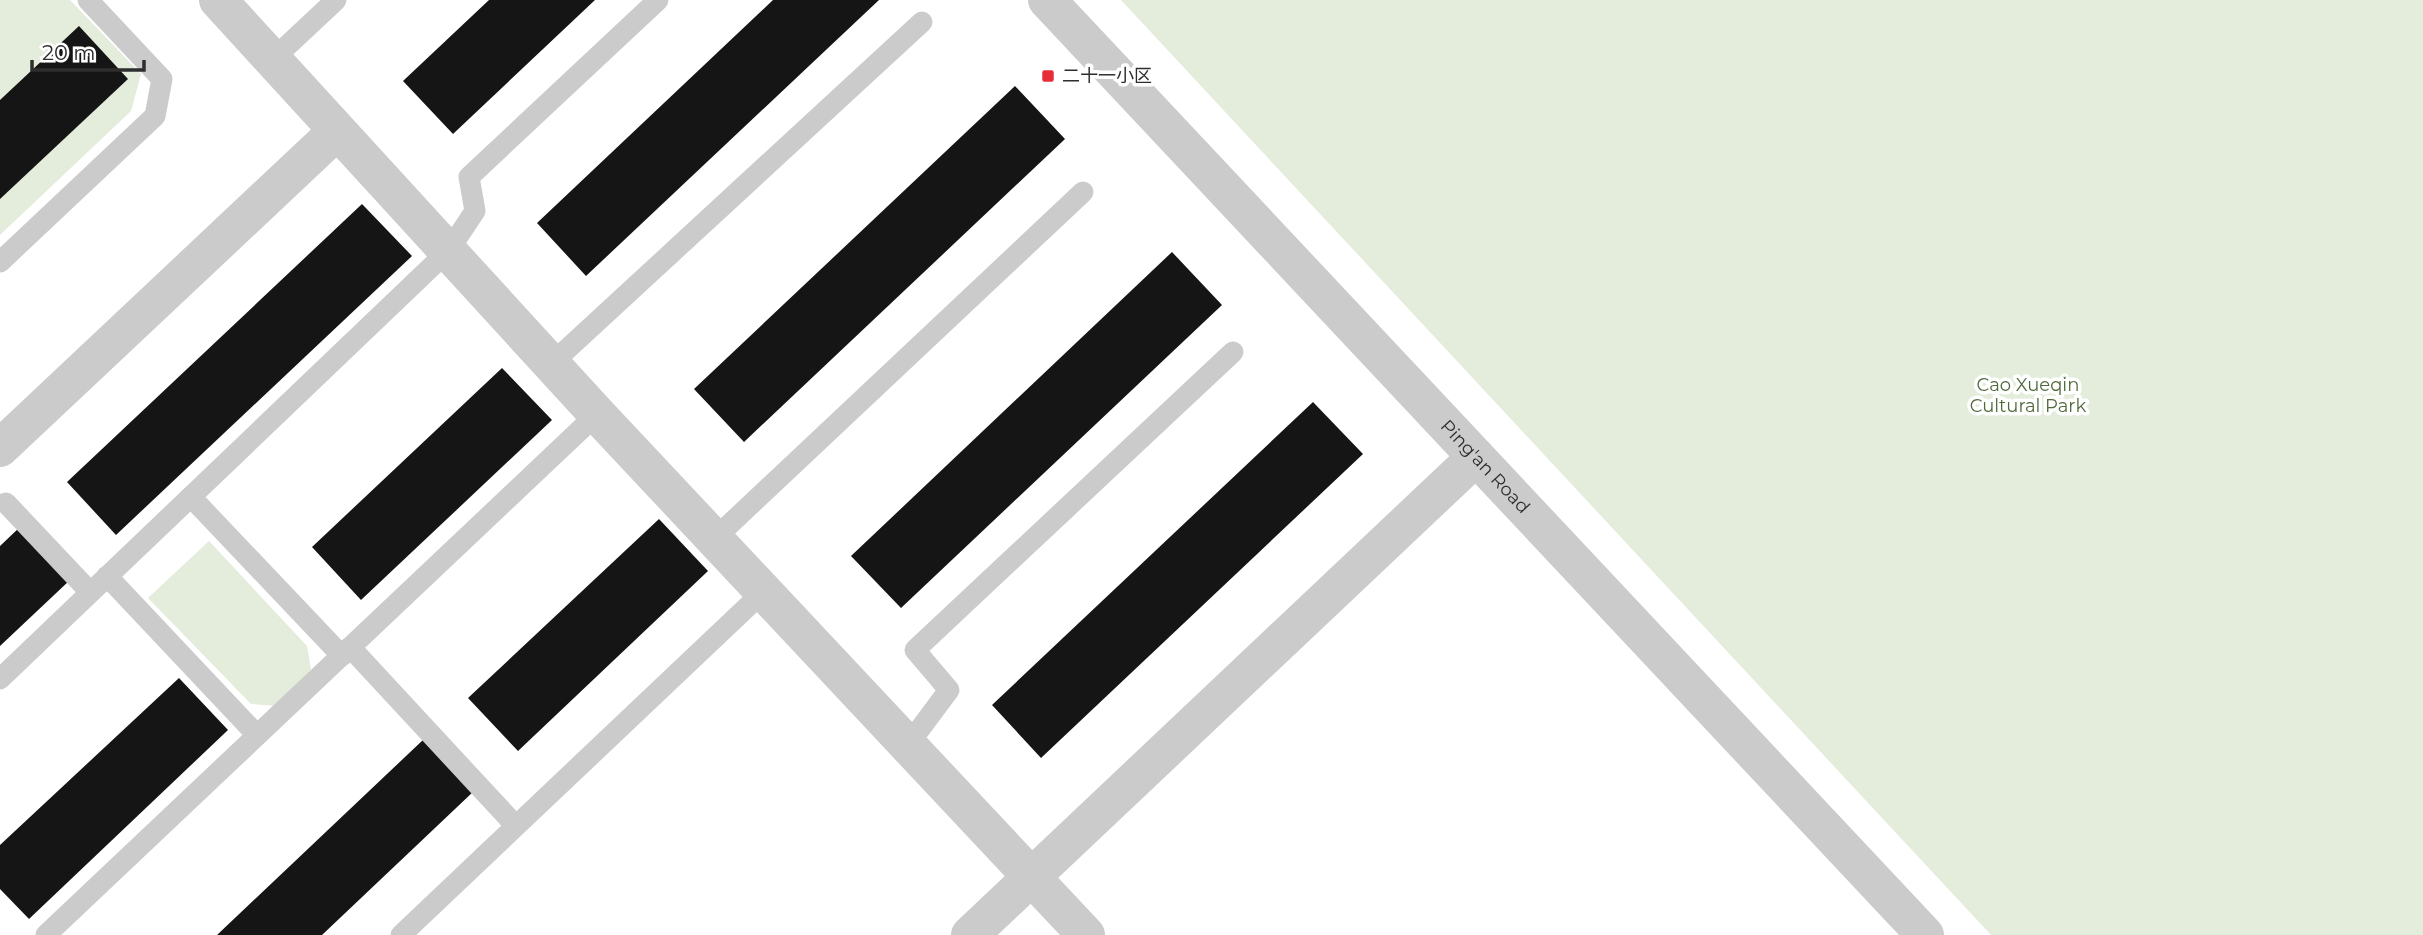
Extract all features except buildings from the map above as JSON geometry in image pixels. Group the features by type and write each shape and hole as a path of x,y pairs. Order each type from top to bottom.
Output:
{"street":[{"path":"218,0 597,414 1086,935"},
{"name":"Ping'an Road","path":"1047,0 1925,935"},
{"path":"0,448 337,131"},
{"path":"970,935 1476,457"}],"lane":[{"path":"0,262 155,116 162,79 88,0"},
{"path":"273,59 336,0"},
{"path":"0,679 449,250 475,211 470,177 658,0"},
{"path":"551,364 922,22"},
{"path":"714,539 1083,192"},
{"path":"908,745 949,690 915,650 1233,352"},
{"path":"46,935 597,414"},
{"path":"191,497 516,826"},
{"path":"6,503 90,592"},
{"path":"107,576 257,735"},
{"path":"401,935 764,591"}],"green space":[{"path":"0,0 70,0 141,74 131,111 0,235"},
{"name":"Cao Xueqin Cultural Park","path":"1121,0 2423,0 2423,935 1991,935"},
{"path":"209,541 307,646 311,669 300,687 278,706 251,704 148,598"}],"place":[{"name":"二十一小区","path":"1048,76"}]}
